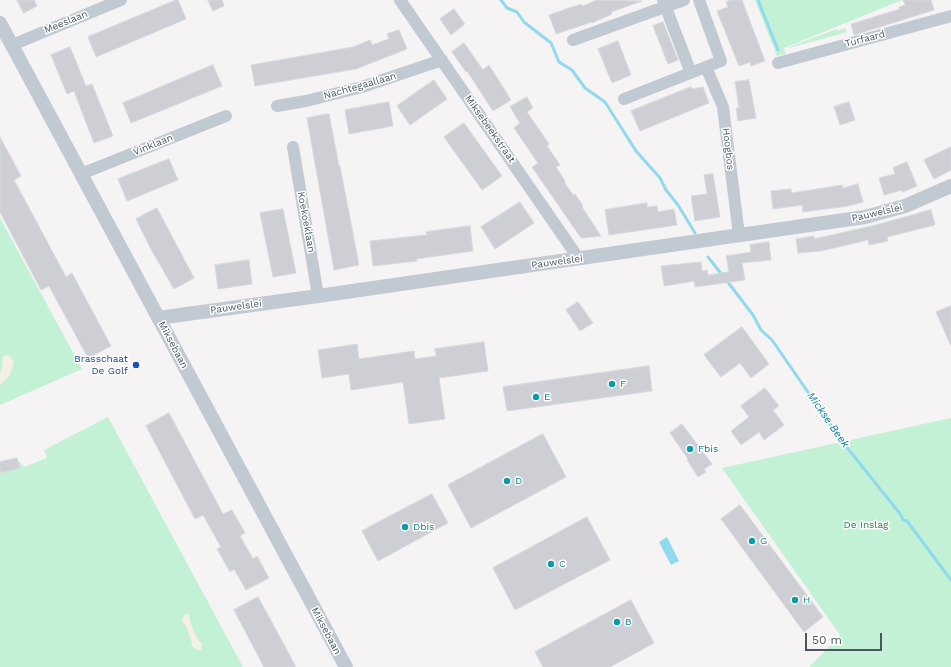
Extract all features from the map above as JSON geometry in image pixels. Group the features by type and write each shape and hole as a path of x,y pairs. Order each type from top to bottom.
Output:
{"street":[{"name":"Meeslaan","path":"12,45 121,0"},
{"name":"Miksebeekstraat","path":"400,0 579,259"},
{"path":"572,40 664,3 684,0"},
{"path":"624,99 721,61 698,0"},
{"path":"664,3 691,73"},
{"name":"Turfaard","path":"778,63 951,16"},
{"name":"Miksebaan","path":"0,23 346,667"},
{"name":"Nachtegaallaan","path":"277,106 306,101 362,87 442,60"},
{"name":"Hoogbos","path":"706,67 723,107 739,235"},
{"name":"Vinklaan","path":"81,174 226,116"},
{"name":"Koekoeklaan","path":"293,147 318,296"},
{"name":"Pauwelslei","path":"158,318 865,217 905,206 951,186"}],"green space":[{"path":"755,0 902,0 784,48 786,54 777,56"},
{"path":"845,28 847,32 789,48 837,29 838,31"},
{"path":"0,218 82,369 0,405"},
{"path":"108,417 243,667 0,667 0,463 17,459 24,467 47,458 44,450"},
{"name":"De Inslag","path":"951,418 951,667 809,667 840,635 722,468"}],"sand":[{"path":"6,355 10,356 14,362 10,375 0,385 0,373 3,366 2,361 3,357"},
{"path":"185,614 189,615 194,631 202,644 201,650 197,650 192,646 191,640 182,620"}],"water":[{"path":"667,537 679,561 671,565 659,542"}],"building":[{"path":"17,0 34,0 37,6 24,13"},
{"path":"178,0 186,19 96,57 88,37"},
{"path":"208,0 222,0 224,6 213,11"},
{"path":"597,0 642,1 611,12 612,14 592,23 556,34 549,15 581,4 582,6"},
{"path":"731,0 742,0 765,61 751,66 750,62 739,66 717,11 728,7 726,2"},
{"path":"903,0 931,0 934,10 854,35 851,24 900,9 899,7 905,5"},
{"path":"454,9 465,24 451,35 440,19"},
{"path":"663,22 678,60 668,64 653,26"},
{"path":"399,30 407,49 356,69 255,86 251,65 353,47 370,40 372,45 389,39 387,34"},
{"path":"618,41 631,75 612,83 598,49"},
{"path":"464,43 483,70 489,65 511,100 493,111 467,71 466,72 452,52"},
{"path":"70,47 86,86 92,84 113,136 94,143 74,91 67,94 51,55"},
{"path":"213,65 222,86 131,123 123,103"},
{"path":"434,80 447,99 410,125 397,106"},
{"path":"749,80 756,118 738,121 736,108 739,108 735,82"},
{"path":"691,87 692,89 703,87 709,103 640,131 631,111"},
{"path":"527,97 533,108 527,112 549,144 547,146 560,165 556,167 565,181 564,182 573,195 575,194 601,236 581,238 532,167 538,163 514,128 520,123 510,107"},
{"path":"389,102 393,126 349,134 345,110"},
{"path":"849,102 855,120 840,125 834,107"},
{"path":"329,114 359,265 334,270 307,118"},
{"path":"464,123 502,176 482,190 444,137"},
{"path":"0,137 21,176 14,180 66,277 72,273 111,346 88,358 49,286 41,290 0,212"},
{"path":"951,147 951,170 934,179 924,160"},
{"path":"169,159 178,180 127,201 118,179"},
{"path":"907,162 917,186 903,192 902,190 884,195 879,178 895,174 893,168"},
{"path":"713,174 720,217 695,221 691,196 707,194 704,175"},
{"path":"858,184 863,202 848,206 803,212 802,205 773,209 771,191 791,189 792,193 842,185 843,188"},
{"path":"520,202 534,223 495,249 481,227"},
{"path":"647,203 647,207 657,206 658,212 674,209 677,225 609,235 605,210"},
{"path":"157,208 194,278 174,289 152,251 136,219"},
{"path":"283,209 296,273 273,277 260,213"},
{"path":"931,210 935,225 887,237 888,241 869,245 868,240 821,251 798,253 796,239 814,236 814,239 876,225"},
{"path":"470,226 473,251 416,259 417,261 373,266 370,241 427,235 426,232"},
{"path":"769,242 771,260 742,263 745,280 695,287 694,281 664,286 661,266 701,262 702,271 707,270 708,275 729,272 726,256 751,252 750,245"},
{"path":"249,260 252,284 218,289 215,265"},
{"path":"578,302 593,323 580,331 566,310"},
{"path":"951,306 951,346 936,312"},
{"path":"742,327 769,364 751,378 740,363 721,377 704,355"},
{"path":"484,342 488,371 439,378 445,419 409,424 403,382 351,390 349,374 322,378 318,350 357,344 359,359 414,351 415,359 436,356 435,349"},
{"path":"649,366 652,391 507,411 503,387"},
{"path":"765,388 779,406 773,410 784,425 764,440 759,432 741,445 731,431 749,417 741,406"},
{"path":"169,413 223,514 232,510 245,533 240,536 253,559 257,556 269,578 246,590 234,569 230,572 217,549 221,547 203,515 195,519 146,426"},
{"name":"Fbis","path":"682,424 712,464 704,469 706,472 698,477 687,460 688,459 670,433"},
{"name":"D","path":"543,434 566,477 471,528 448,485"},
{"path":"17,458 20,468 0,473 0,462"},
{"name":"Dbis","path":"432,494 448,523 378,561 362,531"},
{"path":"740,505 823,617 804,632 721,519"},
{"name":"C","path":"587,517 610,560 515,610 493,568"},
{"path":"258,597 296,667 264,667 234,610"},
{"name":"B","path":"631,600 654,643 610,667 543,667 535,652"}],"waterway":[{"name":"Mickse Beek","path":"501,0 507,8 517,12 524,22 551,43 559,62 572,70 585,88 605,102 636,151 660,178 666,190 678,205 695,233"},
{"path":"758,0 778,50"},
{"name":"Mickse Beek","path":"708,257 723,276"},
{"name":"Mickse Beek","path":"727,281 753,315 761,330 772,340 841,440 901,515 903,520 907,521 951,580"}],"place":[{"name":"Brasschaat De Golf","path":"136,365"},
{"name":"F","path":"612,384"},
{"name":"E","path":"536,397"},
{"name":"Fbis","path":"690,449"},
{"name":"D","path":"507,481"},
{"name":"Dbis","path":"405,527"},
{"name":"G","path":"752,541"},
{"name":"C","path":"551,564"},
{"name":"H","path":"795,600"},
{"name":"B","path":"617,622"}]}
